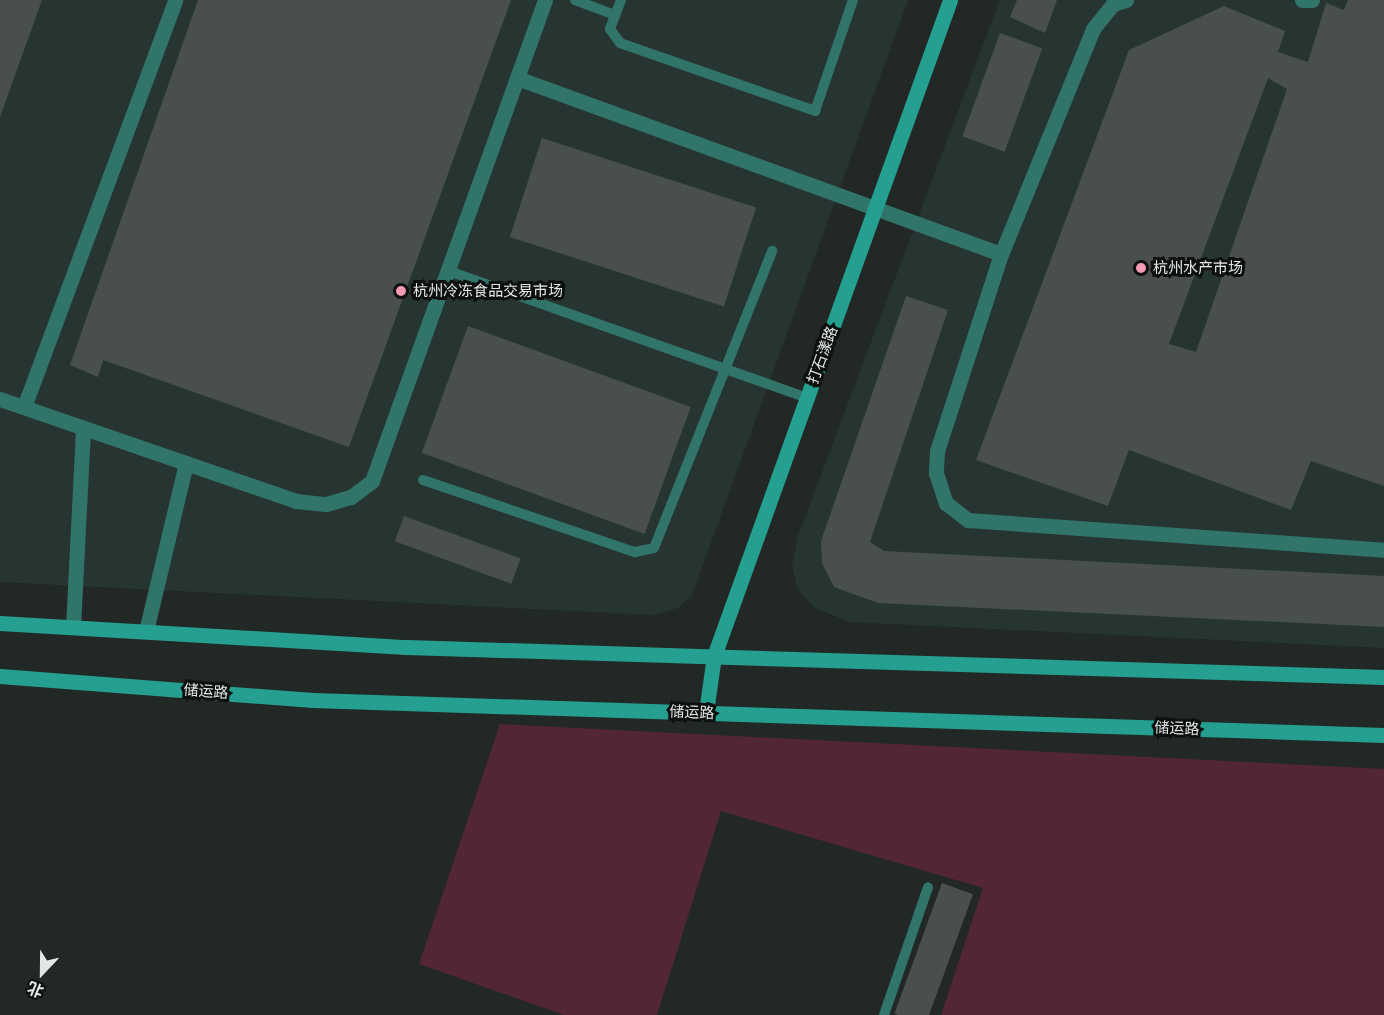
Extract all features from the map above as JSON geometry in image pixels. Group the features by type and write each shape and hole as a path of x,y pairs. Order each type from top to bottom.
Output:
{"main road":[{"name":"打石漾路","path":"706,712 714,656 950,0"},
{"path":"0,623 406,647 1384,677"},
{"name":"储运路","path":"0,676 313,700 1384,735"}],"street":[{"path":"24,407 175,0"},
{"path":"0,399 296,501 326,504 358,492 372,481 545,0"},
{"path":"1126,0 1113,4 1093,29 1001,254 937,451 936,473 946,503 968,520 1384,550"},
{"path":"1302,0 1312,0"},
{"path":"517,78 1001,254"},
{"path":"73,627 83,428"},
{"path":"146,631 186,464"}],"lane":[{"path":"575,0 615,15"},
{"path":"621,0 610,28 620,44 814,111 853,0"},
{"path":"423,480 635,552 654,548 772,251"},
{"path":"446,270 807,398"},
{"path":"884,1015 928,887"}],"shaded area":[{"name":"杭州冷冻食品交易市场","path":"0,0 908,0 692,595 678,608 654,615 0,582"},
{"name":"杭州水产市场","path":"1000,0 1384,0 1384,648 850,622 815,608 798,590 792,566 798,536"},
{"path":"500,724 1384,769 1384,1015 941,1015 983,888 721,811 657,1015 564,1015 419,964"}],"building":[{"path":"0,0 42,0 0,117"},
{"path":"198,0 511,0 349,447 103,360 98,377 70,365"},
{"path":"1017,0 1057,0 1045,33 1010,17"},
{"path":"1348,0 1384,0 1384,486 1311,461 1291,510 1129,450 1108,506 976,460 1129,50 1224,6 1285,31 1278,52 1308,62 1326,3 1344,10","holes":["1268,78 1287,89 1196,352 1169,344"]},
{"path":"1000,33 1042,48 1005,152 962,136"},
{"path":"542,138 756,208 724,306 510,237"},
{"path":"906,296 948,310 870,542 884,551 1384,576 1384,627 878,603 834,587 822,563 821,541"},
{"path":"468,326 691,407 645,534 422,453"},
{"path":"404,516 521,558 511,584 395,541"},
{"path":"942,883 973,894 929,1015 894,1014"}],"place":[{"name":"杭州水产市场","path":"1141,268"},
{"name":"杭州冷冻食品交易市场","path":"401,291"}]}
